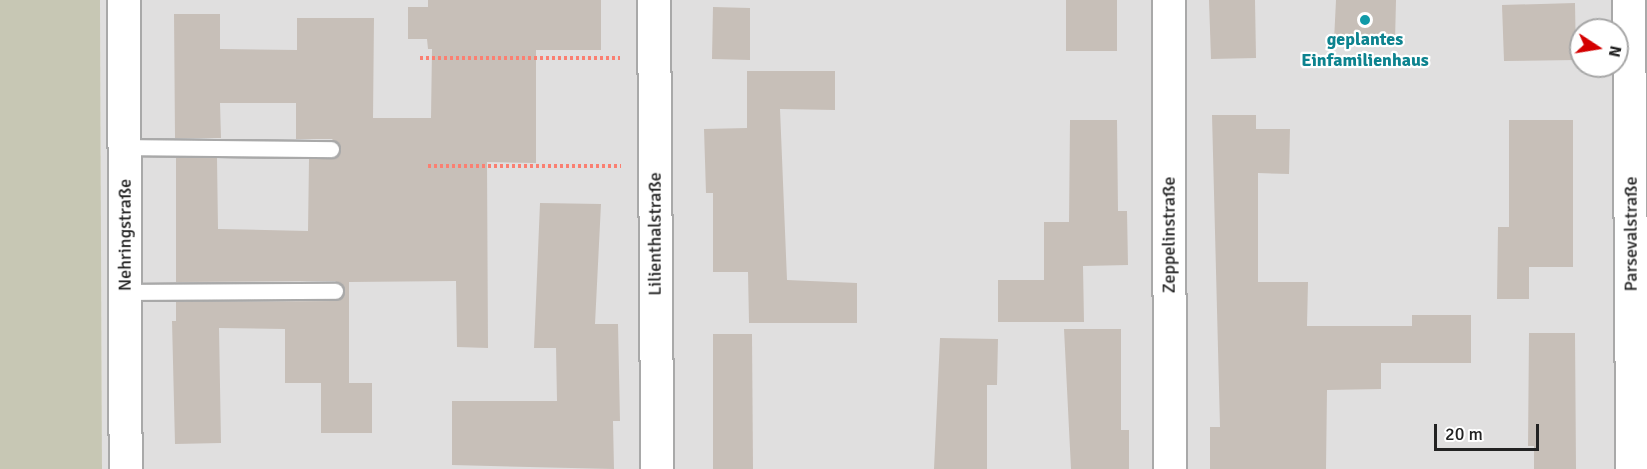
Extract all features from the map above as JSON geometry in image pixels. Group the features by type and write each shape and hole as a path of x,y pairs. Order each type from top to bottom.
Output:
{"street":[{"name":"Nehringstraße","path":"124,0 126,469"},
{"name":"Lilienthalstraße","path":"654,0 657,469"},
{"name":"Zeppelinstraße","path":"1169,0 1170,469"},
{"name":"Parsevalstraße","path":"1629,0 1632,469"}],"lane":[{"path":"124,147 331,149"},
{"path":"125,292 335,291"}],"path":[{"path":"420,58 654,57"},
{"path":"428,166 655,166"}],"shaded area":[{"path":"0,0 100,0 102,469 0,469"},
{"path":"100,0 1647,0 1647,469 102,469"}],"building":[{"path":"428,0 601,0 601,50 536,50 536,163 487,162 488,348 457,347 456,281 349,282 349,383 372,383 372,433 321,433 321,383 285,383 285,329 219,328 221,443 175,444 172,321 176,321 176,302 335,301 345,290 335,281 176,282 176,157 217,158 218,229 308,231 309,159 335,158 341,149 332,139 296,139 296,103 220,103 221,138 175,138 174,14 220,14 220,49 297,50 297,18 374,18 373,118 431,118 432,49 428,49 427,39 408,39 408,7 428,7"},
{"path":"1066,0 1117,0 1117,51 1066,51"},
{"path":"1209,0 1255,0 1256,58 1211,59"},
{"name":"geplantes Einfamilienhaus","path":"1336,0 1396,0 1395,42 1334,41"},
{"path":"1575,3 1575,18 1569,18 1569,60 1504,61 1502,5"},
{"path":"713,7 750,8 750,60 712,59"},
{"path":"747,71 835,71 835,110 780,109 787,280 857,283 857,323 749,323 748,272 713,272 713,193 706,193 704,129 747,128"},
{"path":"1212,115 1256,115 1256,129 1290,129 1289,174 1258,173 1258,282 1308,282 1307,326 1412,326 1412,315 1471,315 1471,363 1381,363 1381,389 1327,390 1326,469 1210,469 1210,427 1220,427"},
{"path":"1070,120 1117,120 1118,211 1127,211 1128,265 1083,266 1084,322 998,322 998,280 1044,280 1044,222 1069,222"},
{"path":"1509,120 1573,120 1573,267 1529,267 1529,299 1497,299 1498,227 1509,227"},
{"path":"540,203 601,204 595,324 618,324 620,421 613,421 614,469 452,465 452,401 557,401 556,348 534,348"},
{"path":"1064,329 1121,329 1121,430 1129,430 1129,469 1071,469"},
{"path":"1529,333 1575,333 1576,469 1534,469 1534,446 1528,446"},
{"path":"713,334 752,334 753,469 713,469"},
{"path":"940,338 998,339 997,385 987,385 987,469 934,469"}],"place":[{"name":"geplantes Einfamilienhaus","path":"1365,20"}]}
